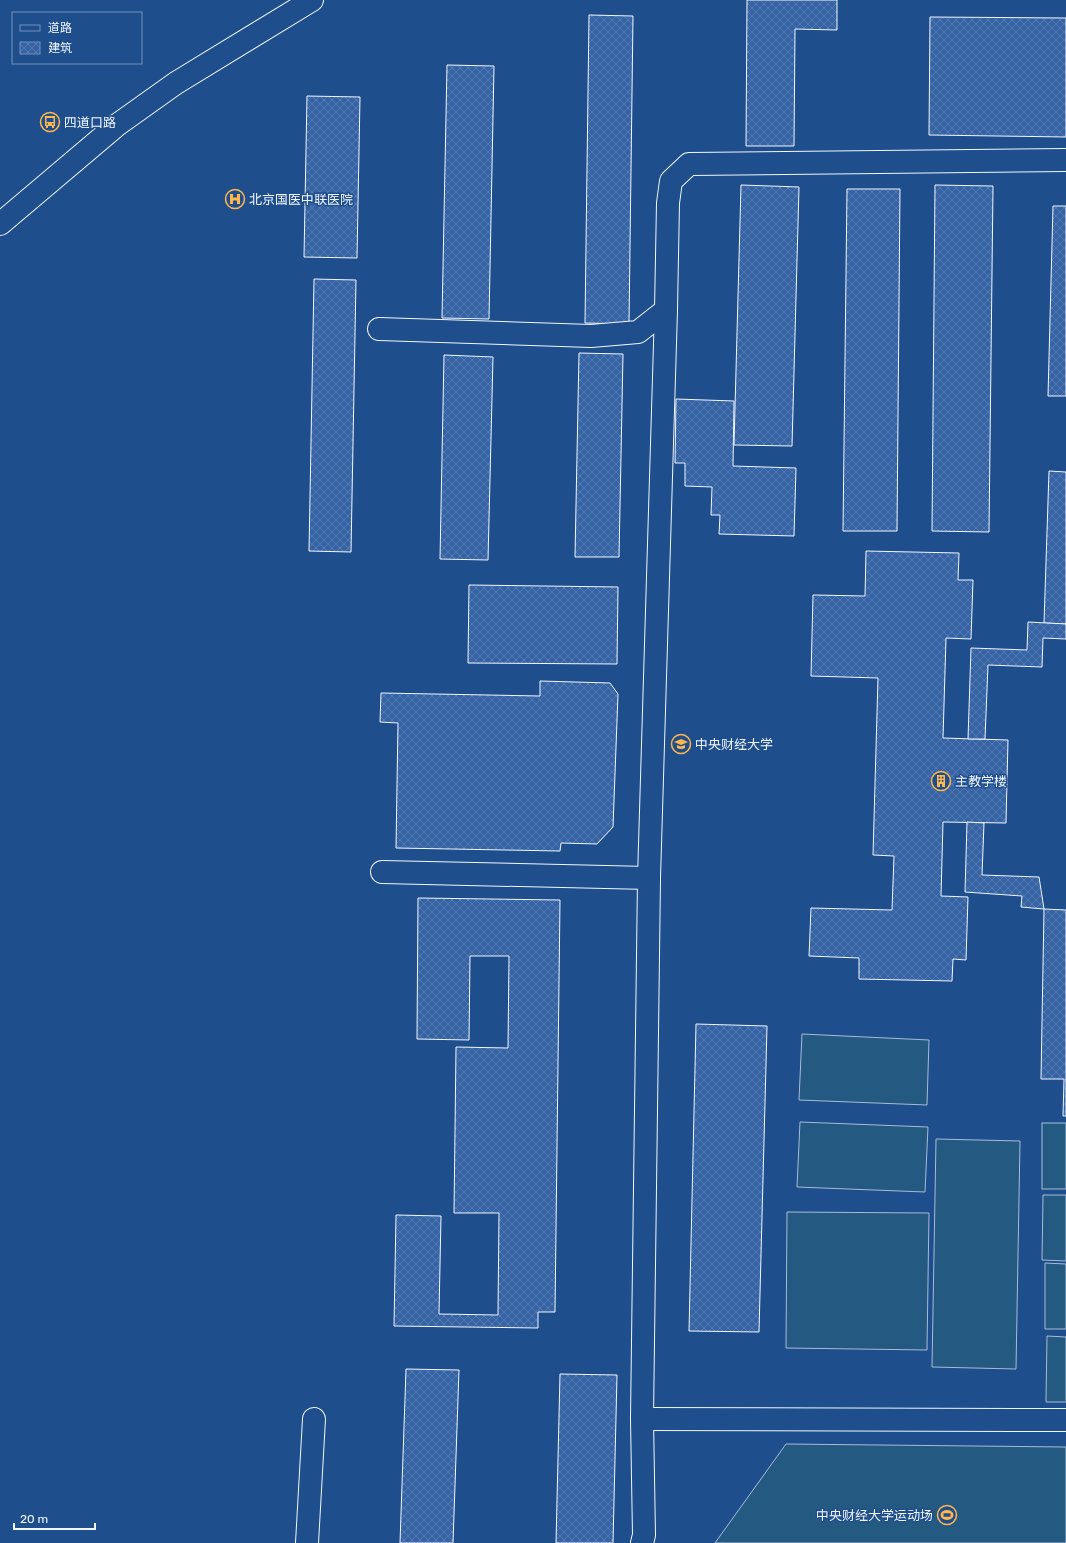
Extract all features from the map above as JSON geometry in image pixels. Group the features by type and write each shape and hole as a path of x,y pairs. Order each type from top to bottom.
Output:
{"street":[{"path":"0,224 117,125 176,83 312,0"},
{"path":"642,1543 644,1534 642,1419 649,878 668,203 671,181 689,164 1066,160"},
{"path":"379,329 591,336 638,332 666,310"},
{"path":"382,872 649,878"},
{"path":"307,1543 314,1419"},
{"path":"642,1419 1066,1420"}],"shaded area":[{"path":"802,1034 929,1040 927,1105 799,1100"},
{"path":"800,1122 928,1127 925,1192 797,1187"},
{"path":"1042,1123 1066,1123 1066,1189 1042,1189"},
{"path":"936,1139 1020,1141 1016,1369 932,1367"},
{"path":"1043,1195 1066,1195 1066,1261 1042,1260"},
{"path":"787,1212 929,1213 927,1350 786,1348"},
{"path":"1045,1263 1066,1264 1066,1329 1045,1329"},
{"path":"1047,1336 1066,1337 1066,1402 1046,1402"},
{"path":"786,1444 1066,1447 1066,1543 715,1543"}],"building":[{"path":"747,0 837,0 837,30 795,29 794,146 746,146"},
{"path":"589,15 633,16 629,324 585,323"},
{"path":"930,17 1066,18 1066,137 929,135"},
{"path":"447,65 494,66 489,319 442,318"},
{"path":"307,96 360,97 357,258 304,257"},
{"path":"741,185 799,187 792,446 734,445"},
{"path":"935,185 993,186 989,532 932,531"},
{"path":"847,189 900,189 897,531 843,531"},
{"path":"1053,206 1066,206 1066,396 1048,396"},
{"path":"314,279 356,280 351,552 309,551"},
{"path":"579,353 623,354 619,557 575,557"},
{"path":"444,355 493,357 488,560 440,559"},
{"path":"676,399 734,401 733,466 796,468 794,536 719,534 720,515 711,515 712,487 685,486 685,463 675,463"},
{"path":"1049,471 1066,472 1066,624 1044,623"},
{"name":"主教学楼","path":"866,551 959,553 958,580 973,580 971,639 946,638 943,738 1008,740 1006,823 943,822 941,896 968,897 966,960 953,959 952,981 859,979 859,958 809,956 811,908 892,910 894,856 873,855 878,678 811,676 813,595 865,596"},
{"path":"469,585 618,587 617,664 468,663"},
{"path":"1028,622 1066,624 1066,639 1043,638 1042,667 988,665 985,739 968,739 971,648 1027,650"},
{"path":"540,681 610,683 618,694 613,827 597,844 561,843 560,851 396,848 398,723 380,722 381,693 540,696"},
{"path":"967,822 984,823 982,875 1039,877 1044,909 1021,907 1022,896 965,892"},
{"path":"418,898 560,900 555,1312 538,1312 538,1328 394,1326 396,1215 441,1216 439,1314 498,1315 499,1213 454,1213 456,1047 508,1048 509,956 470,956 469,1040 417,1039"},
{"path":"1044,909 1066,910 1066,1116 1063,1116 1064,1079 1041,1079"},
{"path":"696,1024 767,1026 759,1332 689,1331"},
{"path":"406,1369 459,1370 453,1543 400,1543"},
{"path":"560,1374 617,1375 613,1543 556,1543"}],"place":[{"name":"四道口路","path":"50,122"},
{"name":"北京国医中联医院","path":"235,199"},
{"name":"中央财经大学","path":"681,744"},
{"name":"主教学楼","path":"941,781"},
{"name":"中央财经大学运动场","path":"947,1515"}]}
